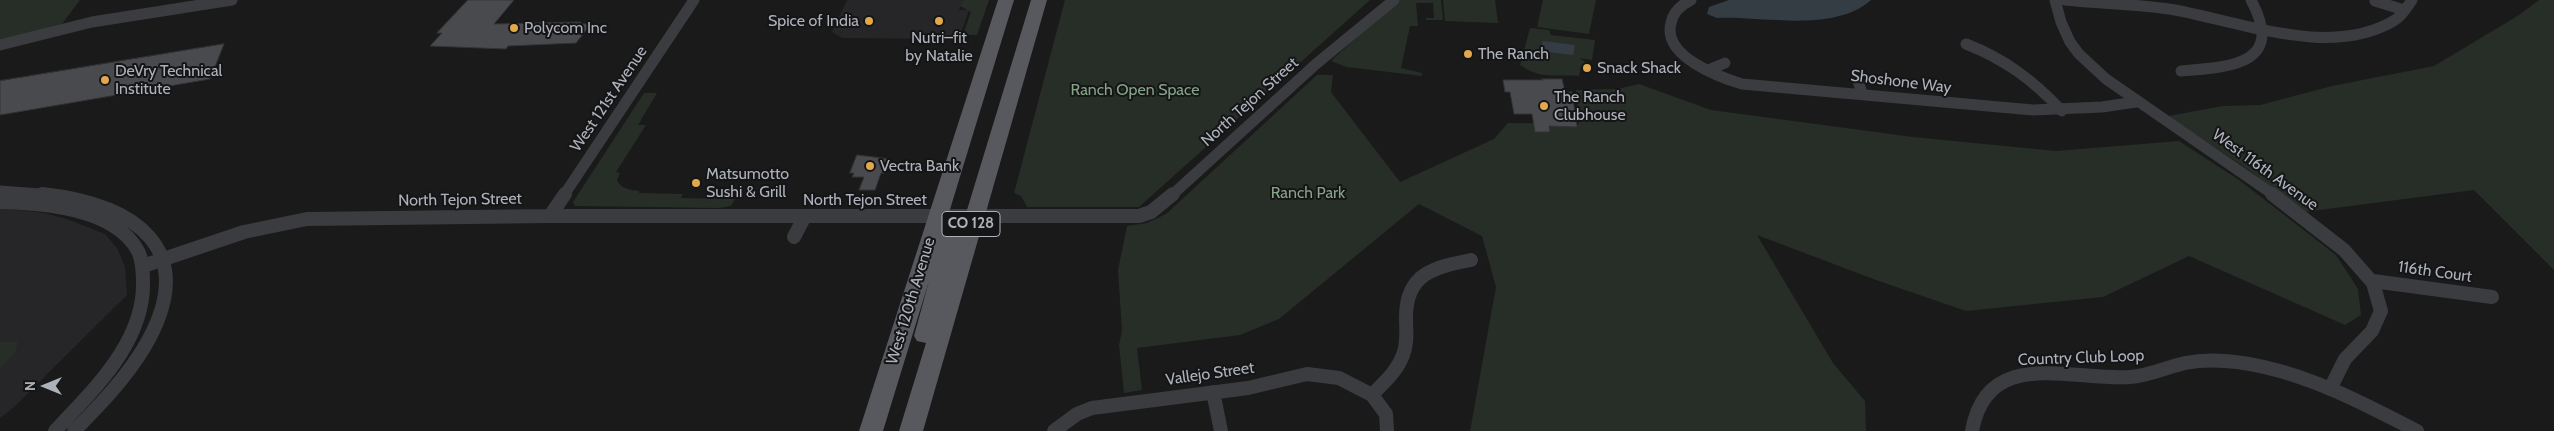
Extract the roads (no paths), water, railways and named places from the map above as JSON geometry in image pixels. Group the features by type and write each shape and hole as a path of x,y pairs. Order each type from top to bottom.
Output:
{"main road":[{"name":"West 120th Avenue","path":"871,431 1006,0"},
{"name":"CO 128","path":"911,431 1039,0"},
{"path":"919,402 924,342 950,239 950,232 937,216"}],"street":[{"path":"0,45 92,22 232,0"},
{"name":"West 121st Avenue","path":"550,216 694,0"},
{"name":"North Tejon Street","path":"143,266 237,234 292,221 550,216 1139,216 1151,212 1316,64 1394,0"},
{"name":"Shoshone Way","path":"1691,0 1677,9 1670,21 1670,32 1674,43 1687,57 1708,70 1757,86 1862,93 2007,110 2062,111 2136,102"},
{"name":"West 116th Avenue","path":"2055,0 2061,27 2080,55 2102,78 2239,170 2296,212 2349,253 2373,282 2382,304 2378,321 2345,359 2330,389"},
{"path":"2064,0 2137,3 2262,30 2299,35 2353,34 2388,24 2412,0"},
{"path":"2181,71 2221,67 2242,61 2263,42 2259,15 2251,0"},
{"path":"2375,2 2404,10"},
{"path":"1966,44 1992,54 2017,68 2036,83 2062,111"},
{"path":"1708,70 1725,63"},
{"path":"1857,78 1862,93"},
{"path":"0,191 52,194 105,205 140,225 152,238 163,259 166,290 160,314 143,348 128,370 74,431"},
{"path":"0,202 38,204 96,218 117,229 137,249 143,266 143,293 136,322 128,340 96,386 55,431"},
{"path":"794,238 805,216"},
{"path":"1387,431 1386,414 1372,396 1394,371 1403,356 1407,337 1407,298 1413,285 1432,269 1471,260"},
{"name":"116th Court","path":"2373,282 2492,297"},
{"name":"Country Club Loop","path":"1972,431 1977,410 1984,397 1991,389 2008,379 2030,374 2131,376 2154,373 2193,361 2216,361 2265,367 2330,389 2417,431"},
{"name":"Vallejo Street","path":"1054,431 1077,414 1092,408 1250,388 1288,377 1314,374 1341,378 1357,385 1372,396"},
{"path":"1213,392 1221,431"}],"place":[{"name":"Spice of India","path":"869,21"},
{"name":"Nutri–fit by Natalie","path":"939,21"},
{"name":"Polycom Inc","path":"514,28"},
{"name":"The Ranch","path":"1468,54"},
{"name":"Snack Shack","path":"1587,68"},
{"name":"DeVry Technical Institute","path":"105,80"},
{"name":"The Ranch Clubhouse","path":"1544,106"},
{"name":"Vectra Bank","path":"870,166"},
{"name":"Matsumotto Sushi & Grill","path":"696,183"}],"park label":[{"name":"Ranch Open Space","path":"1135,90"},
{"name":"Ranch Park","path":"1308,193"}]}
